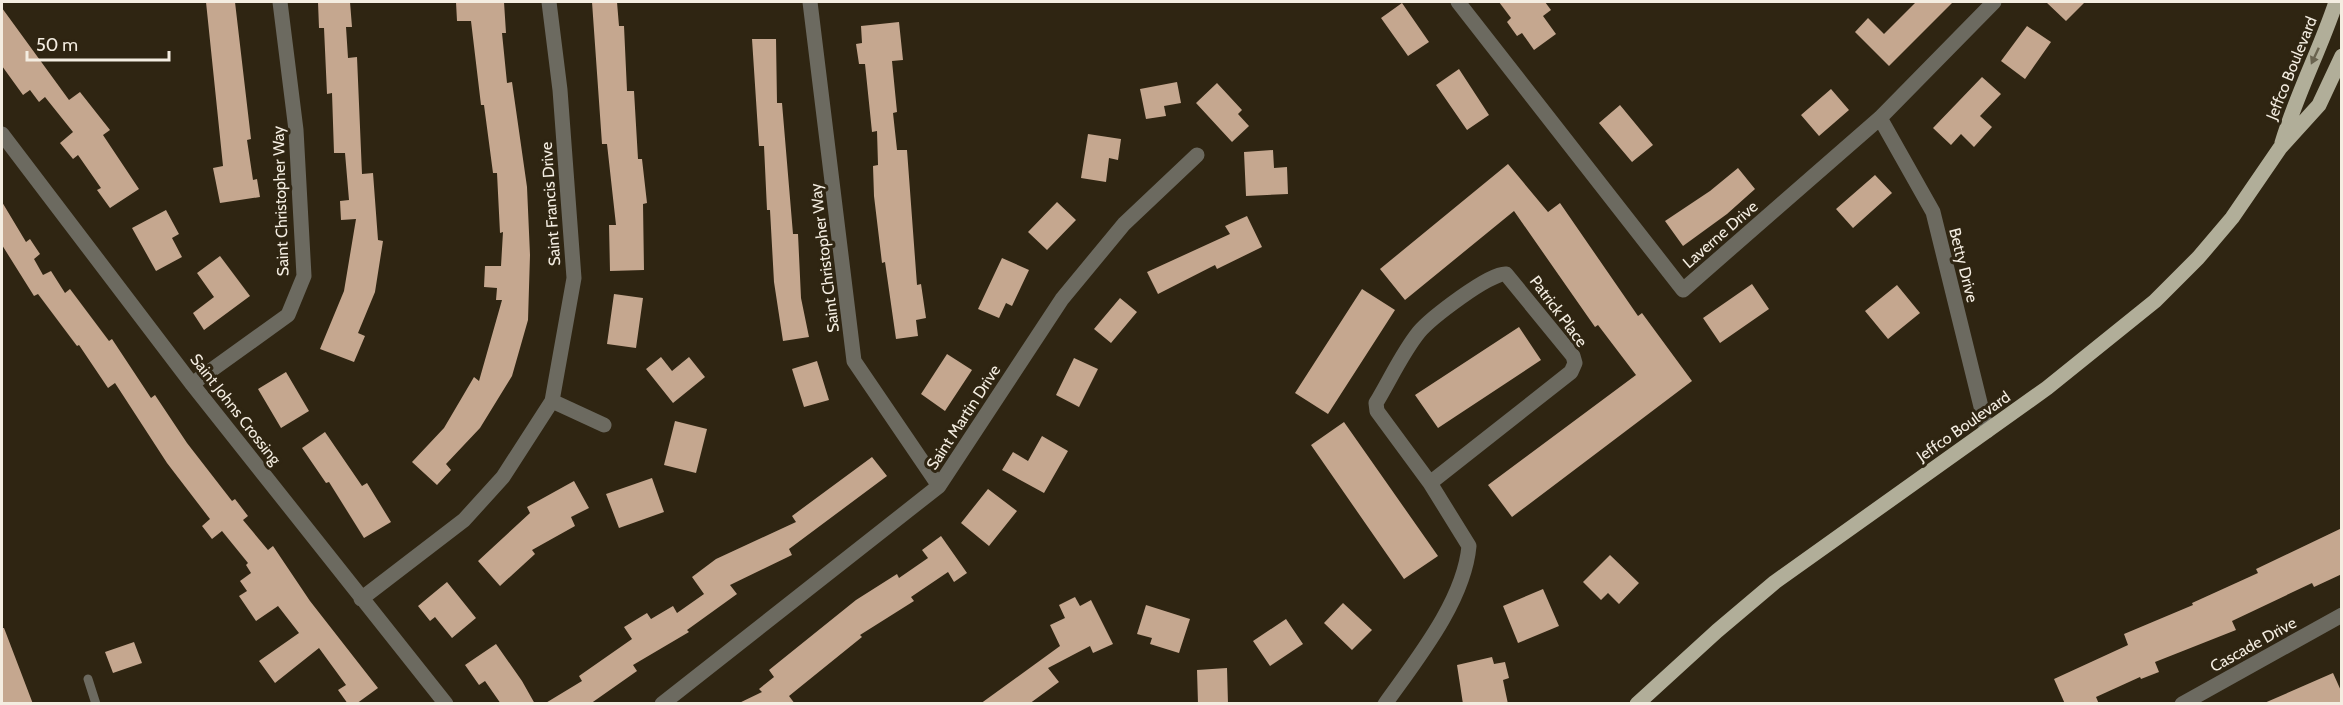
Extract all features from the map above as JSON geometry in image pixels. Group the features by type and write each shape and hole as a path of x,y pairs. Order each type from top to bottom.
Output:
{"main road":[{"name":"Jeffco Boulevard","path":"2280,148 2297,95 2326,32 2336,2"},
{"name":"Jeffco Boulevard","path":"1637,704 1775,582 2104,345 2155,301 2198,258 2232,218 2280,148 2319,105 2342,56"}],"street":[{"name":"Saint Christopher Way","path":"192,384 288,315 304,276 296,130 280,2"},
{"name":"Saint Francis Drive","path":"361,599 464,520 503,477 552,401 574,278 560,90 549,2"},
{"name":"Saint Christopher Way","path":"810,2 854,361 939,486"},
{"name":"Laverne Drive","path":"1458,2 1683,290 1880,118 1994,2"},
{"name":"Betty Drive","path":"1880,118 1932,212 1987,431"},
{"name":"Saint Johns Crossing","path":"2,134 192,384 446,704"},
{"name":"Saint Martin Drive","path":"662,704 939,486 1062,299 1124,224 1197,155"},
{"name":"Patrick Place","path":"1385,704 1441,625 1468,551 1467,539 1430,483 1377,411 1376,403 1420,331 1470,291 1500,273 1506,274 1574,356 1575,363 1571,372 1430,483"},
{"path":"552,401 604,425"},
{"name":"Cascade Drive","path":"2182,704 2342,615"}],"lane":[{"path":"88,679 96,704"}],"building":[{"path":"206,2 235,2 251,139 247,140 253,180 257,179 260,197 220,203 213,168 223,166"},
{"path":"318,2 350,2 352,27 346,27 348,58 357,57 362,174 373,173 378,240 383,241 375,292 358,333 365,336 354,362 320,349 344,291 356,219 341,220 340,201 349,200 345,153 334,153 332,93 327,94 324,28 319,28"},
{"path":"456,2 504,2 506,33 502,33 507,83 512,82 527,187 530,255 528,320 512,376 480,428 446,464 451,470 437,485 412,462 444,428 474,377 479,381 502,300 496,300 497,288 484,287 485,266 501,266 503,232 500,233 497,173 493,173 484,105 481,105 471,21 457,21"},
{"path":"592,2 617,2 619,26 624,26 627,91 634,91 638,159 642,159 647,203 643,204 644,270 610,271 609,225 616,225 607,144 602,144"},
{"path":"1499,2 1545,2 1551,10 1543,16 1556,34 1534,50 1522,33 1517,36 1507,22 1511,18"},
{"path":"1916,2 1953,2 1889,66 1855,32 1868,18 1884,34"},
{"path":"2046,2 2085,2 2066,21"},
{"path":"1402,3 1429,42 1408,56 1381,18"},
{"path":"2,8 69,100 80,92 110,130 103,135 139,189 110,208 97,190 101,188 78,155 73,159 60,143 73,132 45,97 39,102 30,90 23,95 2,66"},
{"path":"899,22 903,60 892,61 897,112 893,113 897,150 907,150 917,285 921,284 926,318 916,320 918,336 896,339 885,262 882,263 874,196 873,166 878,165 877,131 872,132 865,64 859,64 856,44 862,43 861,26"},
{"path":"2027,26 2051,42 2025,79 2001,61"},
{"path":"752,39 776,39 777,103 782,103 793,234 798,234 801,298 809,337 783,341 774,282 764,146 759,146"},
{"path":"1459,69 1489,115 1467,130 1436,85"},
{"path":"1982,77 2001,94 1980,116 1992,127 1974,147 1961,134 1951,145 1933,128"},
{"path":"1177,82 1181,103 1164,106 1166,116 1146,119 1140,89"},
{"path":"1217,83 1242,110 1238,114 1249,126 1232,142 1196,103"},
{"path":"1831,89 1849,110 1819,136 1801,115"},
{"path":"1620,105 1653,145 1632,162 1599,123"},
{"path":"1088,134 1121,139 1118,160 1109,158 1106,182 1081,178"},
{"path":"1273,150 1274,168 1287,167 1288,194 1246,196 1244,152"},
{"path":"1508,164 1548,212 1560,203 1638,316 1642,313 1692,381 1512,517 1488,485 1636,375 1598,325 1595,327 1514,211 1405,300 1380,269"},
{"path":"1738,168 1755,189 1727,214 1683,246 1665,221 1710,191"},
{"path":"1875,175 1892,193 1853,228 1836,209"},
{"path":"2,202 26,242 30,239 40,254 34,259 43,275 51,271 65,293 70,289 109,341 112,339 151,398 155,395 187,443 232,501 235,499 248,516 243,520 268,550 273,546 310,601 378,688 356,704 348,704 338,690 346,685 319,648 275,683 259,661 299,633 278,606 256,621 239,596 247,591 240,581 251,573 246,565 248,563 222,531 212,539 202,526 210,519 167,463 115,383 108,388 79,345 77,346 38,294 34,296 2,245"},
{"path":"1057,202 1076,220 1047,250 1028,232"},
{"path":"166,210 179,234 172,238 182,257 156,271 132,228"},
{"path":"1247,216 1262,247 1217,269 1215,265 1158,294 1147,272 1230,234 1225,226"},
{"path":"220,256 250,296 204,330 193,313 214,297 197,273"},
{"path":"1002,258 1029,270 1012,306 1006,303 999,318 978,309"},
{"path":"1752,284 1769,309 1720,343 1703,318"},
{"path":"1897,285 1920,313 1888,339 1865,311"},
{"path":"1362,289 1395,310 1328,414 1295,393"},
{"path":"614,294 643,298 636,348 607,344"},
{"path":"1120,298 1137,312 1111,343 1094,329"},
{"path":"1519,327 1541,360 1438,428 1415,395"},
{"path":"947,354 972,370 945,411 921,394"},
{"path":"661,357 672,371 689,357 705,377 673,403 646,369"},
{"path":"1074,358 1098,369 1079,407 1056,395"},
{"path":"817,361 829,400 804,407 792,369"},
{"path":"286,372 309,411 281,428 258,389"},
{"path":"675,421 707,429 696,473 664,465"},
{"path":"1344,422 1438,556 1404,579 1311,445"},
{"path":"325,432 362,486 367,483 391,522 364,538 329,482 326,483 302,448"},
{"path":"1042,436 1068,451 1044,493 1002,470 1013,452 1028,461"},
{"path":"872,457 887,476 789,549 792,555 730,585 737,594 687,630 689,632 633,665 637,671 590,704 544,704 582,681 579,676 632,639 624,627 647,613 651,619 673,606 677,613 704,594 692,577 716,559 796,522 792,516"},
{"path":"652,478 664,512 619,528 606,494"},
{"path":"574,481 589,508 571,517 575,526 532,550 535,554 500,586 478,561 530,513 527,507"},
{"path":"988,489 1017,511 989,546 961,523"},
{"path":"2342,528 2342,574 2314,587 2312,583 2232,621 2236,630 2155,662 2159,672 2141,679 2140,677 2096,697 2099,704 2065,704 2054,679 2128,645 2124,634 2193,605 2192,603 2258,573 2256,569"},
{"path":"941,536 967,573 954,582 948,572 911,597 914,601 860,635 862,637 789,696 795,704 737,704 762,692 759,689 774,677 769,670 856,600 897,574 899,578 928,558 922,550"},
{"path":"1610,555 1639,583 1619,604 1608,593 1601,600 1583,582"},
{"path":"447,582 476,618 452,638 435,617 430,621 418,606"},
{"path":"1543,589 1559,626 1518,643 1503,606"},
{"path":"1075,597 1080,606 1091,600 1113,644 1093,653 1090,646 1048,668 1059,682 1029,704 980,704 1060,646 1050,625 1065,618 1059,605"},
{"path":"1343,603 1372,630 1352,650 1324,623"},
{"path":"1146,605 1190,619 1179,653 1150,644 1152,638 1137,634"},
{"path":"1286,619 1303,644 1270,666 1253,641"},
{"path":"2,628 4,628 33,704 2,704"},
{"path":"134,642 142,663 113,673 105,652"},
{"path":"496,644 535,704 501,704 485,681 479,685 465,665"},
{"path":"1492,657 1494,664 1505,662 1509,678 1503,680 1508,704 1463,704 1457,665"},
{"path":"1227,668 1228,704 1198,704 1197,670"},
{"path":"2333,673 2342,693 2342,704 2262,704"}]}
